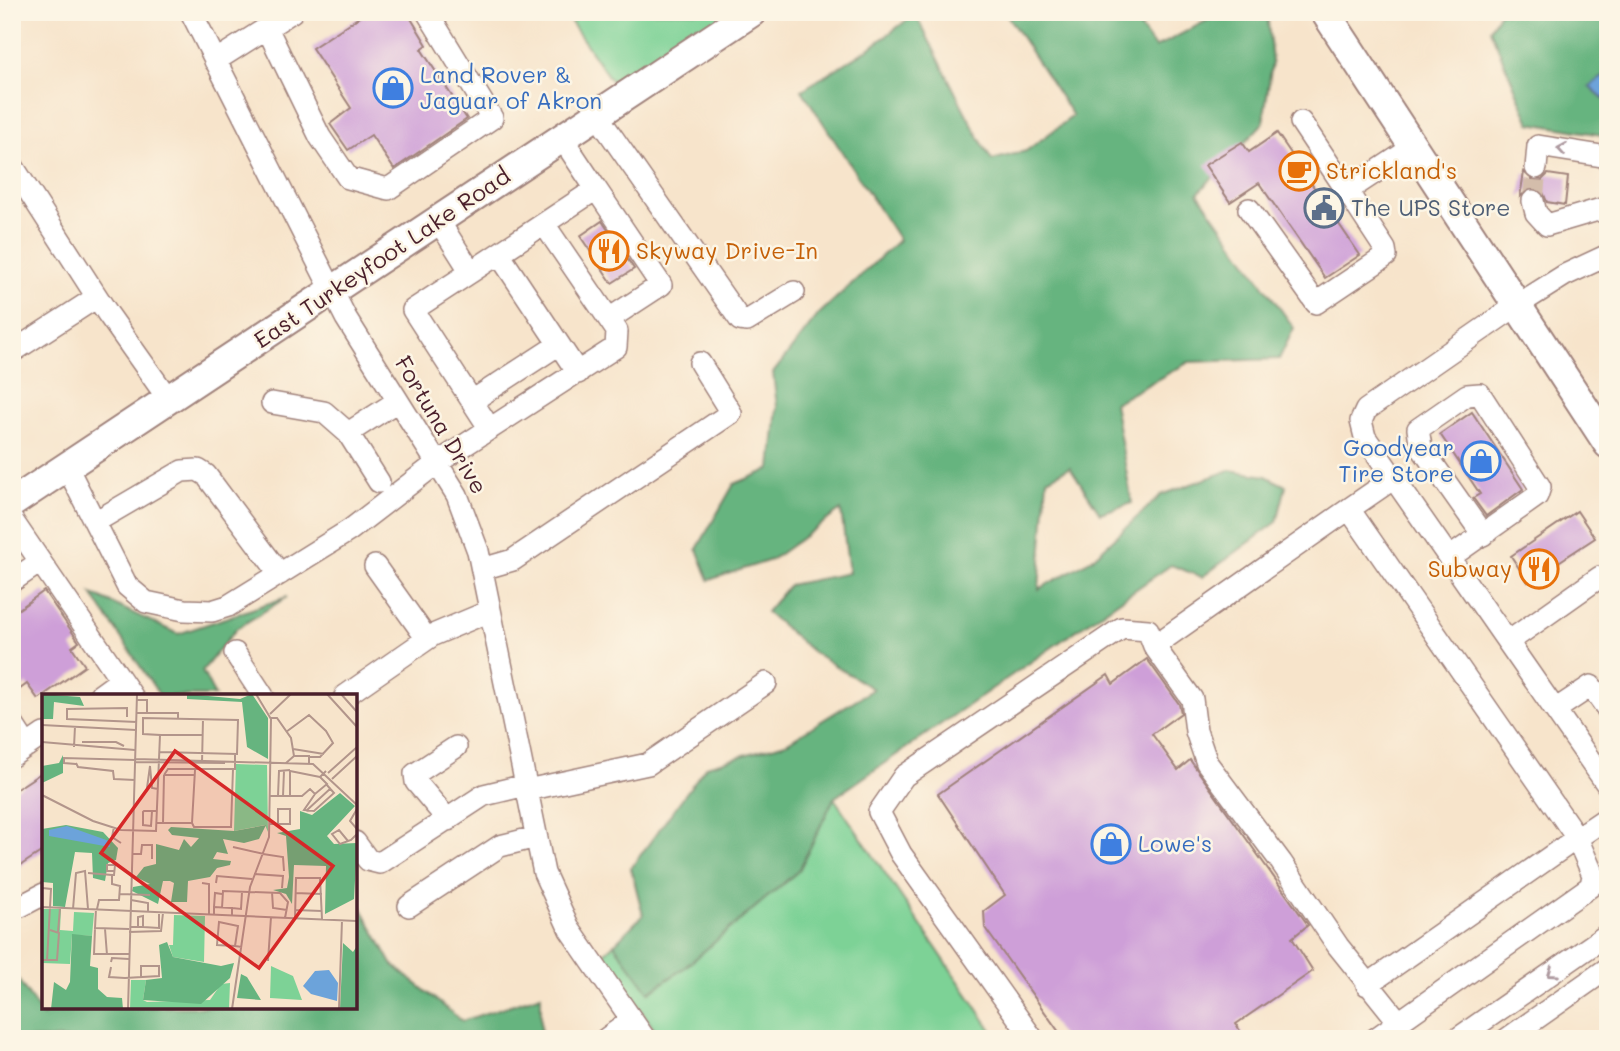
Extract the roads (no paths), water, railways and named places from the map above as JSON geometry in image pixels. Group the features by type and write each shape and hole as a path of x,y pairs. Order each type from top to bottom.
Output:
{"main road":[{"name":"East Turkeyfoot Lake Road","path":"12,503 752,12"},
{"path":"1325,12 1608,444"}],"street":[{"name":"Fortuna Drive","path":"191,12 332,291 396,402 457,495 471,528 482,569 544,873 555,903 580,946 645,1039"},
{"path":"215,61 292,12"},
{"path":"267,28 320,137 348,178 387,189 492,118 427,12"},
{"path":"597,115 740,320 747,321 794,292"},
{"path":"1249,209 1316,303 1386,256 1385,249 1301,122"},
{"path":"562,138 661,285 609,319"},
{"path":"1536,168 1538,146 1608,156"},
{"path":"1348,191 1412,148"},
{"path":"12,165 97,297 169,400"},
{"path":"490,429 414,310 597,189"},
{"path":"1533,201 1535,213 1547,225 1608,207"},
{"path":"438,220 471,272"},
{"path":"67,467 127,586 146,602 184,610 212,611 229,606 350,530 437,463 616,347 617,331 544,224"},
{"path":"499,254 578,373"},
{"path":"1608,255 1565,275 1516,306 1362,416 1365,437 1608,786"},
{"path":"12,352 97,297"},
{"path":"472,401 558,345"},
{"path":"482,569 513,560 731,413 700,363"},
{"path":"1449,558 1483,535 1538,496 1540,486 1480,394 1467,395 1418,429 1421,447 1483,535"},
{"path":"348,433 396,402"},
{"path":"272,403 324,412 348,433 379,482"},
{"path":"95,522 182,471 198,470 206,475 280,574"},
{"path":"1154,646 1394,478"},
{"path":"1349,509 1577,838 1594,875 1591,887 1375,1039"},
{"path":"12,520 126,688 106,694"},
{"path":"12,582 40,562"},
{"path":"375,566 427,639"},
{"path":"1508,642 1600,577"},
{"path":"348,694 427,639 491,611"},
{"path":"1033,1039 901,854 879,812 904,776 1122,628 1148,630 1154,646 1192,699 1196,731 1207,763 1367,985 1399,1022"},
{"path":"235,653 262,694"},
{"path":"357,845 368,860 380,863 484,795 648,764 766,683"},
{"path":"1555,710 1591,686 1608,710"},
{"path":"12,723 28,745"},
{"path":"448,820 416,782 415,775 456,747"},
{"path":"1367,985 1608,817"},
{"path":"410,906 500,846 536,837"},
{"path":"12,904 21,906 42,895"},
{"path":"1457,1039 1608,934"},
{"path":"1507,1039 1608,968"},
{"path":"606,1039 632,1020"}],"water":[{"path":"1608,74 1608,102 1589,86"}],"tunnel":[{"path":"1533,201 1536,168"}],"place":[{"name":"Land Rover & Jaguar of Akron","path":"393,88"},
{"name":"Strickland's","path":"1299,171"},
{"name":"The UPS Store","path":"1324,208"},
{"name":"Skyway Drive-In","path":"609,251"},
{"name":"Goodyear Tire Store","path":"1481,461"},
{"name":"Subway","path":"1539,569"},
{"name":"Lowe's","path":"1111,844"}]}
